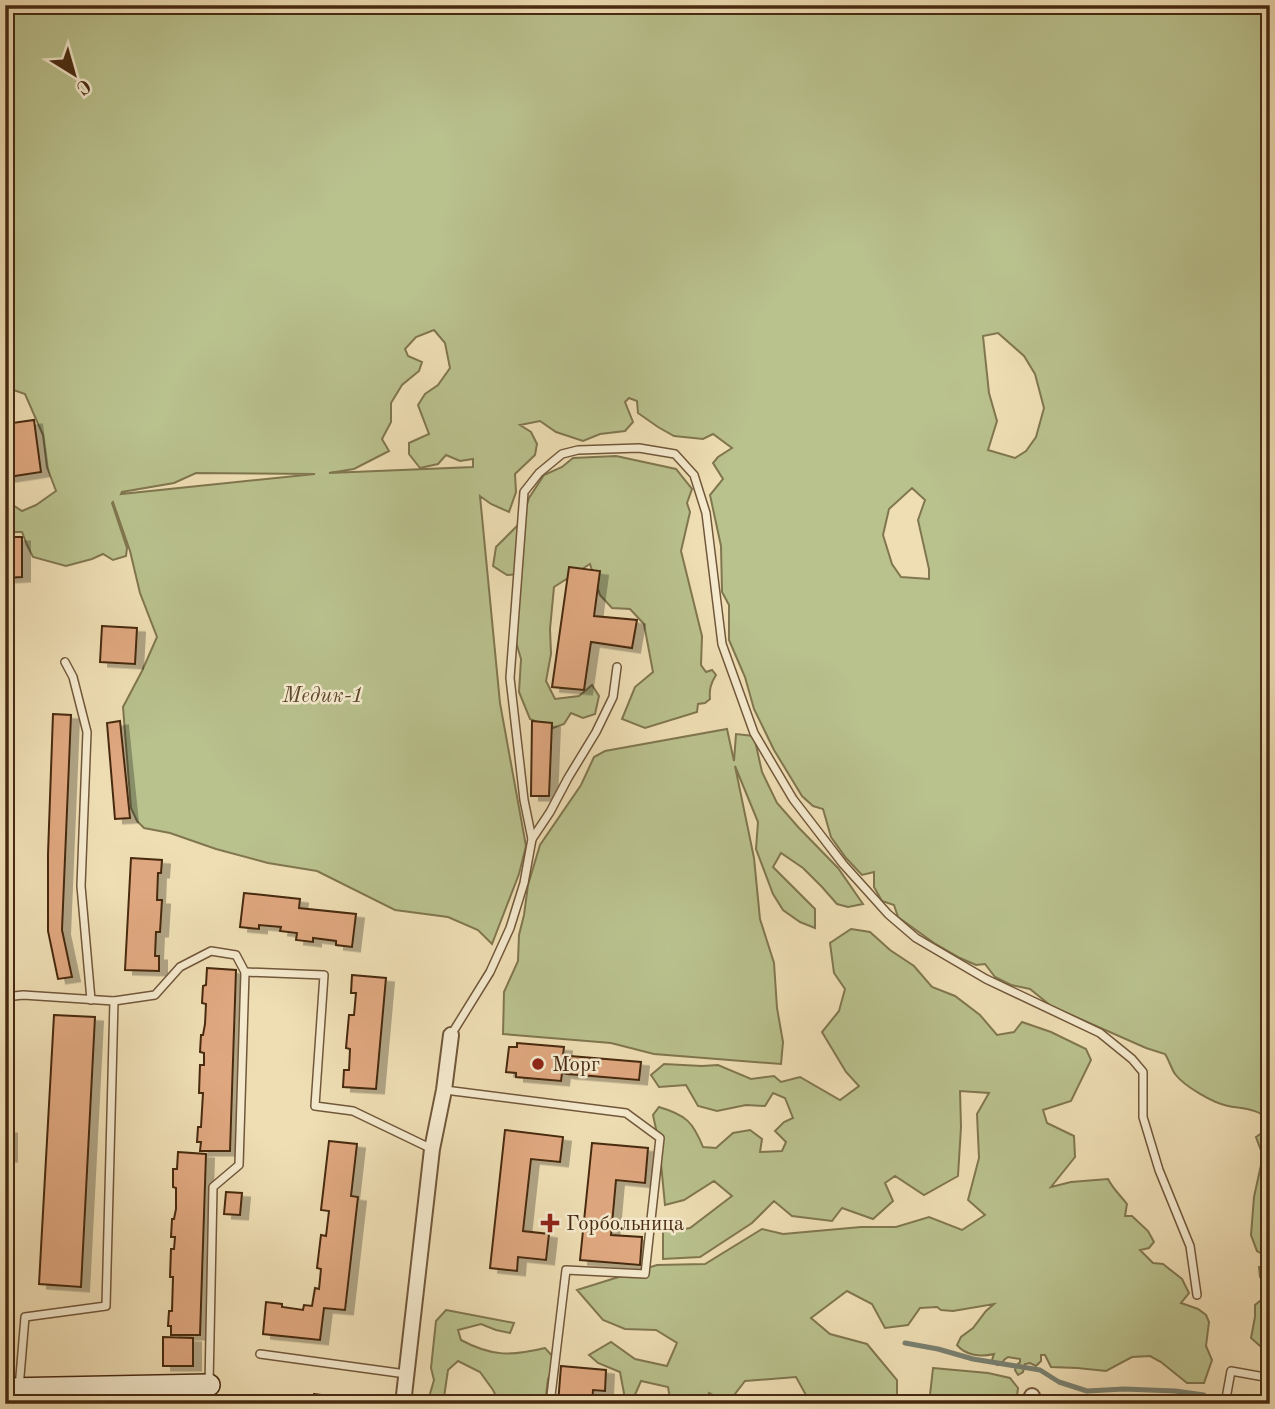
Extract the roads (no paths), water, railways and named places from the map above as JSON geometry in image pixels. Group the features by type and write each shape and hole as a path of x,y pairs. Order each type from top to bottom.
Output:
{"street":[{"path":"403,1404 432,1149 444,1090 451,1035"},
{"path":"12,1389 208,1394"}],"lane":[{"path":"451,1035 490,972 510,928 524,883 532,839 523,800 510,678 524,492 539,473 562,453 639,448 675,454 694,475 705,513 722,644 754,733 793,799 888,914 916,938 986,979 1100,1033 1132,1059 1143,1072 1143,1117 1159,1170 1190,1246 1197,1296"},
{"path":"65,662 73,677 87,733 81,886 91,1000"},
{"path":"532,839 596,732 613,697 617,667"},
{"path":"5,997 23,995 114,1001 155,995 180,967 211,951 236,956 245,972 239,1165 213,1186 208,1394"},
{"path":"245,972 324,975 314,1106 353,1111 432,1149"},
{"path":"12,1389 25,1317 106,1306 114,1001"},
{"path":"444,1090 626,1113 660,1138 645,1274 566,1270 550,1404"},
{"path":"260,1354 407,1374"},
{"path":"1225,1404 1231,1370 1270,1378"}],"waterway":[{"path":"905,1343 973,1359 1040,1370 1059,1382 1087,1391 1175,1391 1204,1395 1214,1404"}],"place":[{"name":"Морг","path":"538,1064"},
{"name":"Горбольница","path":"550,1223"}],"park label":[{"name":"Медик-1","path":"323,695"}]}
